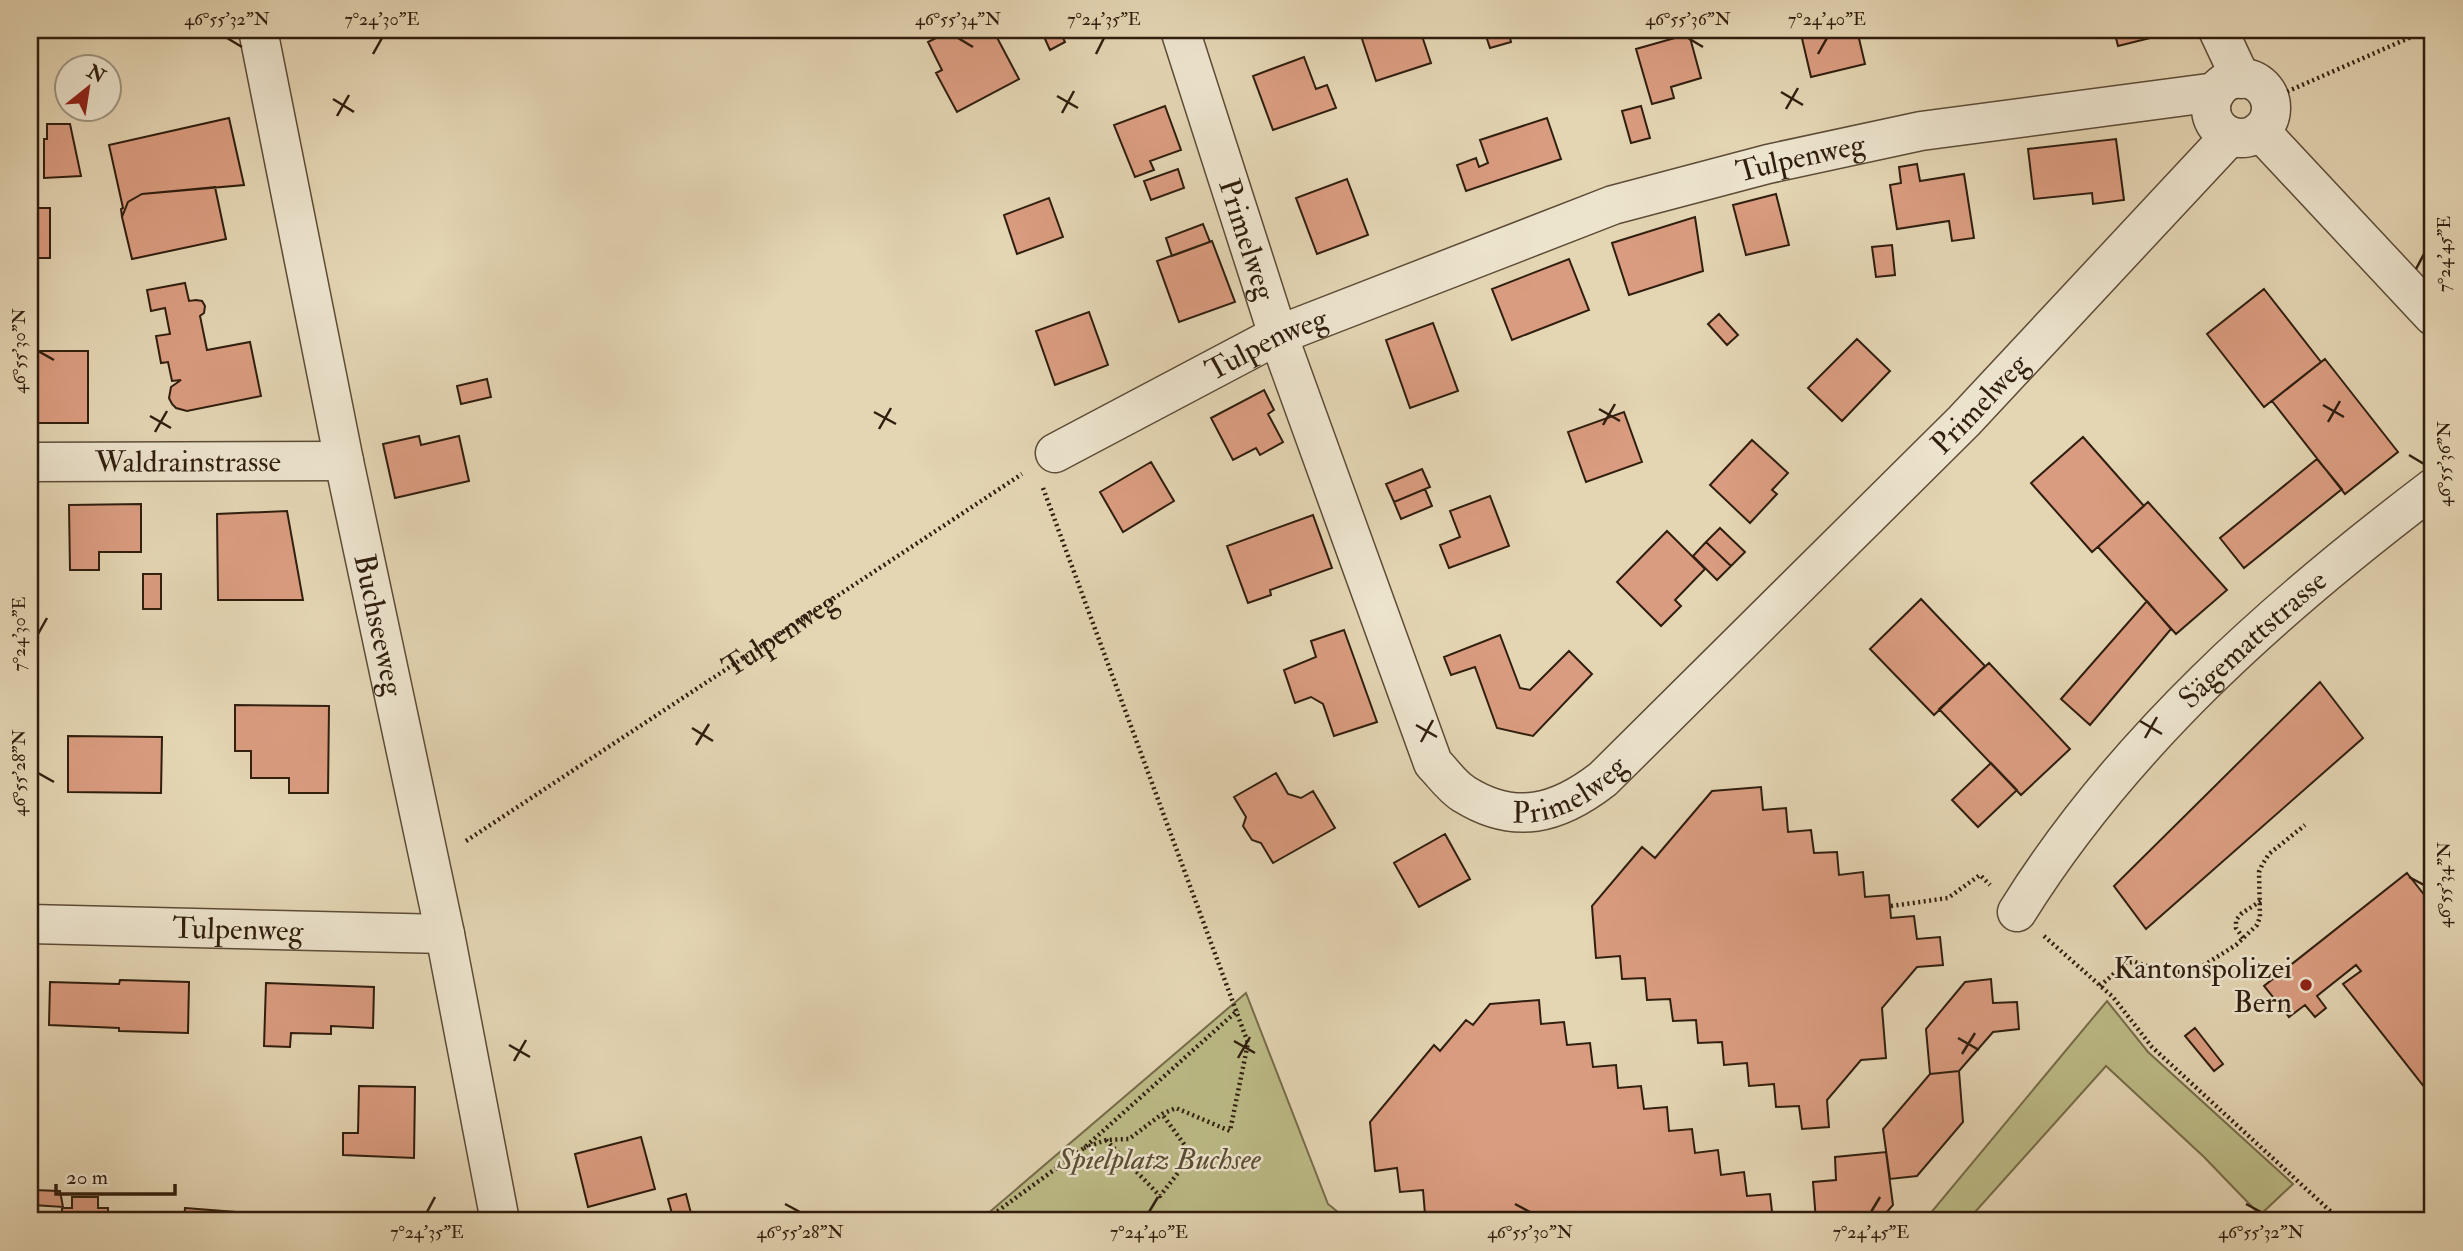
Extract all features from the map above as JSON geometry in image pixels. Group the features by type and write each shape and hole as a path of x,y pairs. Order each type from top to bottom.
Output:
{"street":[{"name":"Buchseeweg","path":"258,30 344,461 445,934 500,1221"},
{"name":"Primelweg","path":"1180,30 1278,335 1433,763 1462,794 1502,811 1544,813 1582,795 1603,779 1964,421 2243,108"},
{"path":"2218,30 2243,108 2433,316"},
{"name":"Tulpenweg","path":"1045,459 1278,335 1601,210 1669,189 1845,146 1921,131 2243,108"},
{"name":"Waldrainstrasse","path":"30,462 344,461"},
{"name":"Sägemattstrasse","path":"2017,912 2049,861 2098,799 2222,665 2294,600 2433,488"},
{"name":"Tulpenweg","path":"30,924 445,934"}],"path":[{"path":"2243,108 2427,30"},
{"path":"1045,459 1248,1043 1230,1131 1176,1108 1163,1114 1129,1139 1106,1140 1084,1148"},
{"name":"Tulpenweg","path":"429,866 1045,459"},
{"path":"2100,986 2122,965 2130,962 2165,972 2193,972 2221,956 2257,925 2262,910 2259,872 2269,854 2305,825"},
{"path":"1891,906 1948,898 1980,875 2017,912 2113,997 2151,1047 2341,1221"},
{"path":"2243,938 2236,928 2236,920 2261,901"},
{"path":"984,1221 1084,1148 1238,1010"},
{"path":"1106,1140 1160,1196 1192,1155 1163,1114"}],"green space":[{"name":"Spielplatz Buchsee","path":"1246,993 1328,1204 1349,1221 979,1221"},
{"path":"2107,1001 2148,1052 2293,1184 2260,1215 2204,1157 2106,1066 1967,1221 1924,1221"}],"building":[{"path":"952,30 993,30 1019,79 957,112 936,73 942,70 928,42"},
{"path":"1041,30 1059,30 1065,42 1050,50"},
{"path":"1379,30 1420,30 1431,63 1376,81 1361,36"},
{"path":"1484,30 1508,30 1511,42 1490,48"},
{"path":"1800,30 1857,30 1865,64 1811,77"},
{"path":"2114,30 2156,30 2158,36 2118,46"},
{"path":"1689,34 1701,78 1671,87 1674,98 1652,104 1636,49"},
{"path":"1304,57 1316,89 1327,85 1336,108 1273,130 1253,76"},
{"path":"1165,106 1181,150 1150,161 1154,170 1135,177 1114,125"},
{"path":"1641,106 1650,138 1631,143 1622,111"},
{"path":"229,118 244,185 142,194 128,202 122,217 123,208 109,145"},
{"path":"1547,118 1561,159 1466,191 1457,165 1476,158 1479,167 1488,163 1480,140"},
{"path":"47,124 70,124 81,176 44,178 44,139 47,139"},
{"path":"2116,139 2124,200 2093,204 2092,193 2034,199 2028,149"},
{"path":"1917,164 1920,181 1964,174 1974,238 1952,241 1949,221 1897,229 1890,185 1901,183 1899,167"},
{"path":"1178,169 1184,188 1151,200 1144,181"},
{"path":"1347,179 1368,235 1317,254 1296,198"},
{"path":"215,187 226,239 132,259 122,217 128,202 142,194"},
{"path":"1776,194 1789,245 1746,255 1733,205"},
{"path":"1049,198 1063,237 1017,254 1004,215"},
{"path":"30,208 50,208 50,258 30,258"},
{"path":"1695,217 1703,271 1629,295 1612,243"},
{"path":"1203,224 1210,242 1172,256 1166,238"},
{"path":"1212,241 1235,302 1179,322 1157,261"},
{"path":"1892,245 1895,275 1876,277 1872,247"},
{"path":"1569,259 1589,310 1512,340 1492,289"},
{"path":"185,283 189,301 202,301 205,306 204,313 200,316 207,350 250,342 261,396 187,411 172,404 169,398 171,387 181,380 172,381 168,362 161,363 156,336 170,334 165,308 151,311 147,290"},
{"path":"2264,289 2321,362 2264,407 2207,334"},
{"path":"1089,312 1108,365 1055,385 1036,331"},
{"path":"1719,314 1738,335 1727,345 1708,324"},
{"path":"1433,323 1458,391 1410,408 1386,340"},
{"path":"1857,339 1890,371 1842,421 1808,388"},
{"path":"30,351 88,351 88,423 30,423"},
{"path":"2325,359 2398,452 2345,494 2272,401"},
{"path":"487,379 491,397 461,404 457,386"},
{"path":"1264,390 1274,410 1268,414 1283,442 1260,455 1256,448 1233,460 1211,418"},
{"path":"1624,412 1642,462 1586,482 1568,432"},
{"path":"419,436 421,445 459,436 469,481 395,498 383,444"},
{"path":"2083,437 2144,506 2092,552 2031,483"},
{"path":"1752,440 1788,473 1772,490 1777,494 1750,523 1710,485"},
{"path":"2317,459 2342,489 2244,568 2220,538"},
{"path":"1151,462 1174,501 1123,532 1100,492"},
{"path":"1422,469 1430,487 1394,502 1386,484"},
{"path":"1425,489 1432,506 1401,519 1394,502"},
{"path":"1490,496 1509,546 1449,568 1440,545 1460,537 1450,511"},
{"path":"2148,502 2227,590 2176,634 2098,547"},
{"path":"141,504 141,552 99,552 99,570 70,570 69,505"},
{"path":"287,511 303,600 218,600 217,514"},
{"path":"1313,515 1332,568 1270,590 1271,595 1248,603 1227,546"},
{"path":"1720,528 1745,552 1731,566 1706,542"},
{"path":"1667,531 1705,569 1675,600 1681,606 1661,626 1617,582"},
{"path":"1706,542 1731,566 1717,580 1693,556"},
{"path":"143,574 161,574 161,609 143,609"},
{"path":"2433,590 2433,634 2424,632"},
{"path":"1921,599 1985,666 1934,715 1870,649"},
{"path":"2147,601 2171,629 2090,725 2061,699"},
{"path":"1344,630 1377,722 1334,736 1323,704 1311,697 1295,703 1284,670 1316,657 1311,641"},
{"path":"1500,635 1520,688 1530,690 1569,651 1592,674 1533,736 1497,728 1475,667 1451,675 1444,657"},
{"path":"1989,663 2070,749 2021,795 1939,709"},
{"path":"2320,682 2363,738 2146,929 2114,886"},
{"path":"235,705 329,706 328,793 289,793 289,778 251,778 251,751 235,751"},
{"path":"68,736 162,737 161,793 68,792"},
{"path":"1991,763 2017,790 1978,827 1952,800"},
{"path":"1276,773 1288,794 1301,798 1313,791 1335,828 1273,863 1261,843 1252,840 1243,826 1246,817 1234,797"},
{"path":"1761,787 1763,810 1786,808 1788,832 1811,830 1814,853 1837,852 1839,875 1863,872 1865,897 1889,895 1891,918 1914,916 1917,939 1940,937 1943,965 1917,967 1882,1008 1886,1058 1861,1060 1827,1100 1829,1127 1802,1129 1799,1106 1776,1107 1774,1084 1749,1086 1747,1063 1724,1065 1722,1042 1698,1043 1696,1020 1673,1021 1670,999 1647,1000 1645,978 1622,979 1620,956 1596,958 1592,906 1642,847 1655,858 1712,791"},
{"path":"1445,834 1470,879 1419,907 1394,863"},
{"path":"2407,873 2433,906 2433,1098 2343,984 2361,971 2356,965 2317,996 2326,1008 2315,1017 2305,1005 2289,1017 2264,986"},
{"path":"1991,979 1993,1003 2017,1002 2019,1029 1993,1032 1959,1071 1930,1074 1926,1029 1965,982"},
{"path":"120,980 189,982 188,1033 49,1025 50,982 119,984"},
{"path":"266,983 374,987 373,1028 331,1026 331,1034 291,1033 290,1047 264,1046"},
{"path":"1539,1000 1541,1024 1564,1022 1567,1045 1590,1043 1593,1067 1616,1065 1618,1088 1641,1086 1644,1109 1667,1107 1669,1131 1692,1129 1695,1153 1718,1150 1721,1175 1744,1172 1747,1196 1770,1194 1773,1220 1450,1221 1449,1212 1425,1214 1423,1190 1400,1192 1397,1168 1375,1171 1370,1122 1434,1045 1440,1051 1466,1020 1473,1025 1490,1004"},
{"path":"2195,1028 2223,1064 2214,1071 2185,1036"},
{"path":"1959,1071 1963,1122 1917,1176 1890,1179 1883,1129 1930,1074"},
{"path":"359,1086 415,1087 414,1158 343,1155 343,1133 358,1133"},
{"path":"641,1137 655,1189 588,1207 575,1154"},
{"path":"1886,1152 1893,1205 1879,1221 1816,1221 1813,1182 1836,1180 1835,1157"},
{"path":"33,1190 60,1191 63,1207 33,1205"},
{"path":"686,1194 693,1221 674,1221 668,1199"},
{"path":"72,1197 98,1197 98,1208 108,1208 108,1221 62,1221 62,1208 72,1208"},
{"path":"185,1208 262,1214 261,1221 184,1221"}],"place":[{"name":"Kantonspolizei Bern","path":"2306,985"}]}
